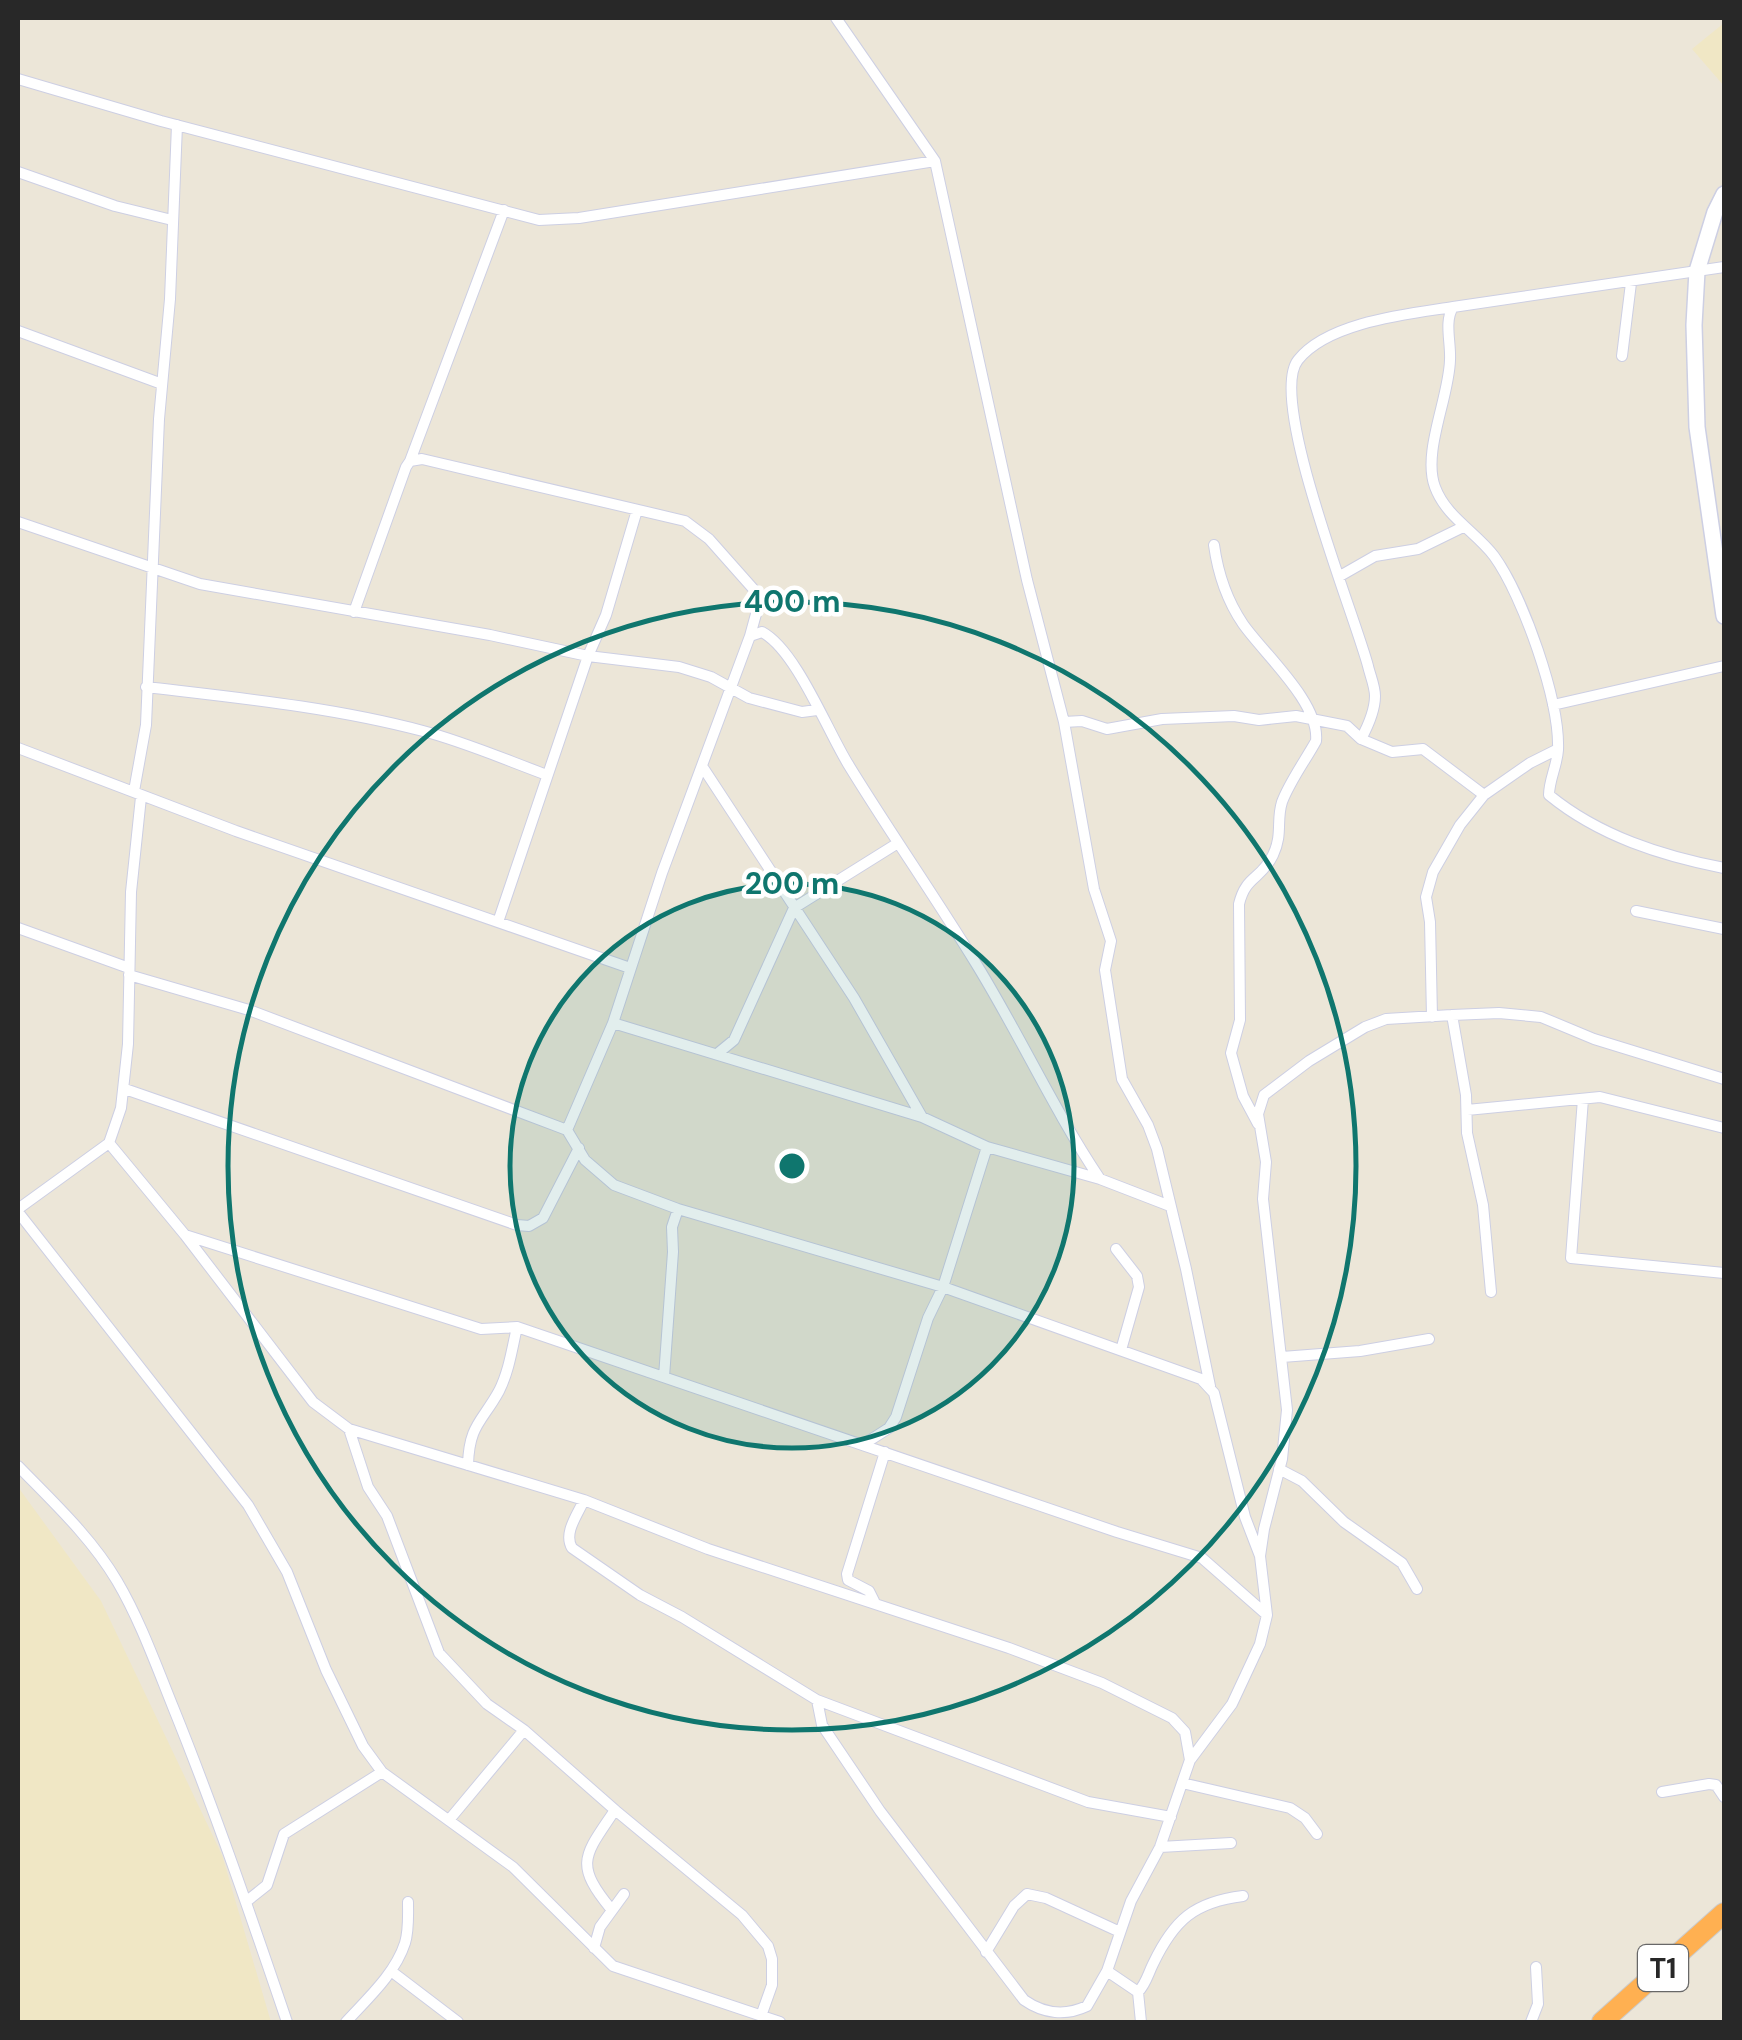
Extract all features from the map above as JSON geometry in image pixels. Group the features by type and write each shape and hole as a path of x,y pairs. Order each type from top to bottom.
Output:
{"highway":[{"name":"T1","path":"1602,2022 1724,1913"}],"street":[{"path":"817,1700 822,1726 880,1810 1024,2000 1050,2012 1069,2012 1087,2006 1107,1971 1120,1932 1160,1847 1190,1760 1232,1704 1260,1644 1268,1615 1260,1556 1244,1517 1148,1125 1122,1080 1105,970 1111,942 1094,888 1064,722 1027,580 935,161 836,18"},
{"path":"18,79 539,220 560,220 935,161"},
{"path":"177,125 144,737 131,892 125,1088 108,1143 18,1210 248,1505 287,1572 362,1746 382,1772 513,1867 613,1966 780,2022"},
{"path":"18,172 115,206 172,220"},
{"path":"1724,194 1697,271 1696,428 1724,610"},
{"path":"354,612 504,210"},
{"path":"1361,738 1370,721 1375,694 1293,422 1291,382 1300,356 1327,339 1384,317 1724,267"},
{"path":"1622,356 1631,283"},
{"path":"1453,307 1448,326 1450,361 1430,463 1437,492 1496,559 1522,610 1553,705 1558,750 1549,795 1646,850 1724,868"},
{"path":"18,332 162,384"},
{"path":"410,460 444,462 685,521 736,566 759,602 613,1023 567,1130"},
{"path":"498,922 588,656 606,615 637,510"},
{"path":"18,522 200,584 588,656 680,667 732,686 750,698 802,712 818,710"},
{"path":"1340,576 1375,556 1418,549 1464,527"},
{"path":"1714,545 1724,530"},
{"path":"1214,545 1218,572 1229,599 1301,698 1314,720 1316,741 1280,806 1281,834 1273,856 1263,872 1242,888 1238,904 1240,1020 1231,1053 1243,1096 1258,1124"},
{"path":"750,636 762,632 775,641 975,962 1064,1126 1100,1179"},
{"path":"1553,705 1724,666"},
{"path":"146,687 276,702 409,728 547,776"},
{"path":"1064,722 1082,721 1107,730 1162,719 1220,716 1259,720 1284,715 1314,720 1347,726 1361,738 1392,752 1423,749 1484,795"},
{"path":"18,748 630,968"},
{"path":"1432,1017 1426,888 1460,825 1484,795 1530,763 1558,750"},
{"path":"702,766 854,998 922,1117"},
{"path":"717,1054 734,1040 794,908 898,843"},
{"path":"1636,911 1724,929"},
{"path":"18,928 567,1130 605,1179 678,1209 942,1288 1201,1379 1210,1386"},
{"path":"1452,1015 1467,1133 1483,1205 1491,1292"},
{"path":"1260,1556 1280,1469 1287,1410 1263,1199 1266,1162 1258,1114 1264,1095 1346,1038 1386,1018 1452,1015 1541,1018 1594,1039 1724,1078"},
{"path":"613,1023 922,1117 987,1147 1100,1179 1170,1206"},
{"path":"125,1088 517,1225 529,1226 543,1218 579,1148"},
{"path":"1467,1110 1609,1098 1724,1128"},
{"path":"1583,1099 1571,1258 1724,1273"},
{"path":"108,1143 185,1235 313,1402 349,1430 584,1500 708,1549 1009,1648 1136,1698 1172,1718 1185,1732 1190,1760"},
{"path":"864,1444 888,1428 896,1416 987,1147"},
{"path":"664,1377 672,1227 678,1209"},
{"path":"185,1235 482,1329 517,1327 1116,1532 1189,1552 1202,1558 1268,1615"},
{"path":"1116,1249 1137,1276 1139,1287 1121,1350"},
{"path":"468,1465 468,1444 478,1419 498,1392 517,1327"},
{"path":"1282,1358 1360,1351 1429,1338"},
{"path":"349,1430 368,1487 388,1516 439,1652 487,1704 524,1730 742,1915 768,1946 774,1974 761,2016"},
{"path":"874,1601 869,1592 848,1580 847,1574 885,1452"},
{"path":"18,1466 69,1518 118,1582 192,1753 287,2022"},
{"path":"1280,1469 1302,1482 1344,1522 1402,1562 1417,1588"},
{"path":"584,1500 569,1533 572,1548 640,1595 682,1616 817,1700 1088,1802 1171,1817"},
{"path":"449,1820 524,1730"},
{"path":"246,1901 266,1885 284,1834 382,1772"},
{"path":"1182,1784 1290,1808 1305,1818 1317,1834"},
{"path":"1662,1792 1709,1784 1716,1785 1724,1797"},
{"path":"610,1909 594,1888 584,1864 586,1854 615,1810"},
{"path":"1160,1847 1231,1842"},
{"path":"594,1948 600,1926 624,1894"},
{"path":"986,1952 1014,1906 1027,1894 1046,1898 1120,1932"},
{"path":"1142,2022 1138,1992 1176,1923 1201,1905 1243,1896"},
{"path":"346,2022 391,1971 406,1940 408,1902"},
{"path":"1532,2022 1538,2004 1536,1967"},
{"path":"391,1971 458,2022"},
{"path":"1107,1971 1138,1992"}],"shaded area":[{"path":"1724,23 1724,86 1692,49"},
{"path":"18,1487 101,1601 222,1855 271,2022 18,2022"}]}
